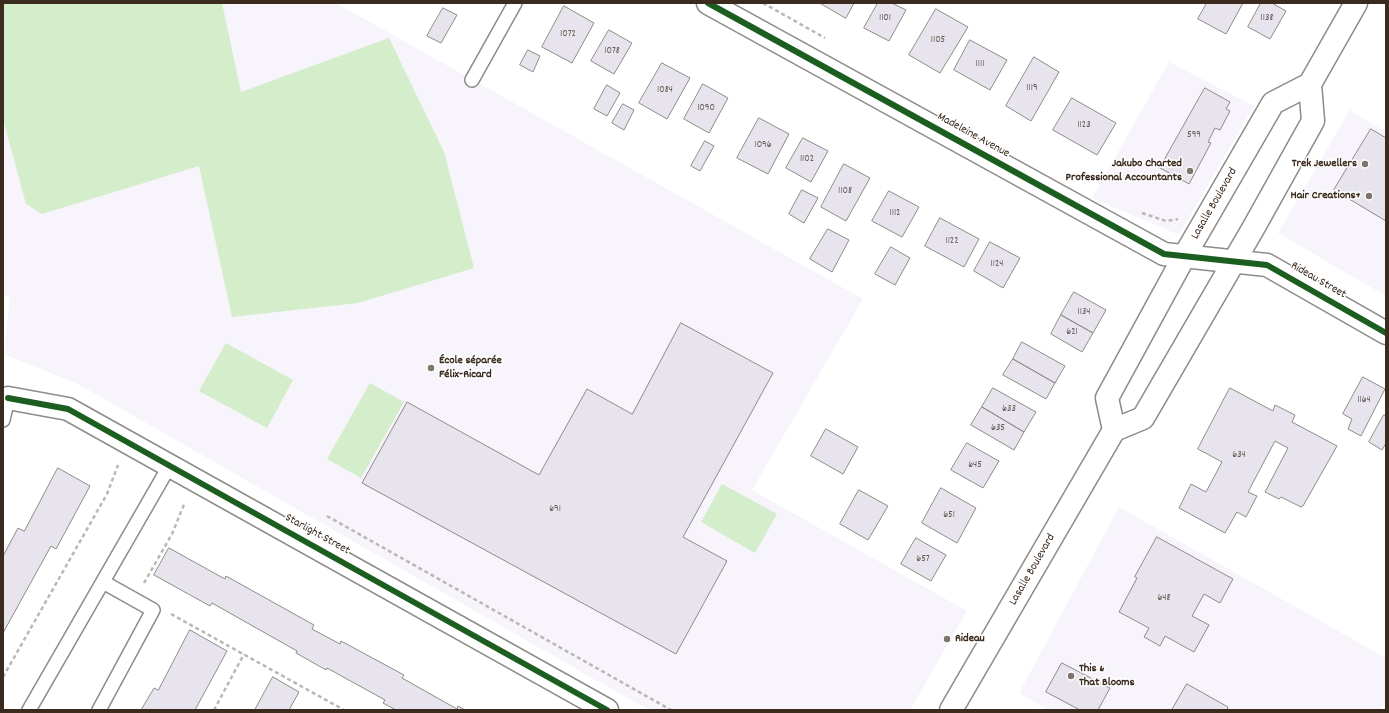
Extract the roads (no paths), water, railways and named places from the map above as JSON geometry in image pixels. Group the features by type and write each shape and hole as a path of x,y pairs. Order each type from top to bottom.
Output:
{"street":[{"name":"Madeleine Avenue","path":"708,3 1164,254 1235,261"},
{"path":"1114,430 1143,418 1235,261 1312,121 1310,84 1356,3"},
{"name":"Lasalle Boulevard","path":"951,710 1114,430 1107,398 1186,255 1273,103 1310,84"},
{"name":"Rideau Street","path":"1235,261 1268,265 1386,333"},
{"name":"Starlight Street","path":"8,398 68,409 608,710"}],"lane":[{"path":"472,80 515,3"},
{"path":"3,420 8,398"},
{"path":"32,709 170,465"},
{"path":"99,710 154,610 103,582"}],"place":[{"name":"Trek Jewellers","path":"1365,164"},
{"name":"Jakubo Charted Professional Accountants","path":"1190,171"},
{"name":"Hair Creations+","path":"1369,196"},
{"name":"École séparée Félix-Ricard","path":"431,368"},
{"name":"Rideau","path":"947,639"},
{"name":"This & That Blooms","path":"1071,676"}]}
